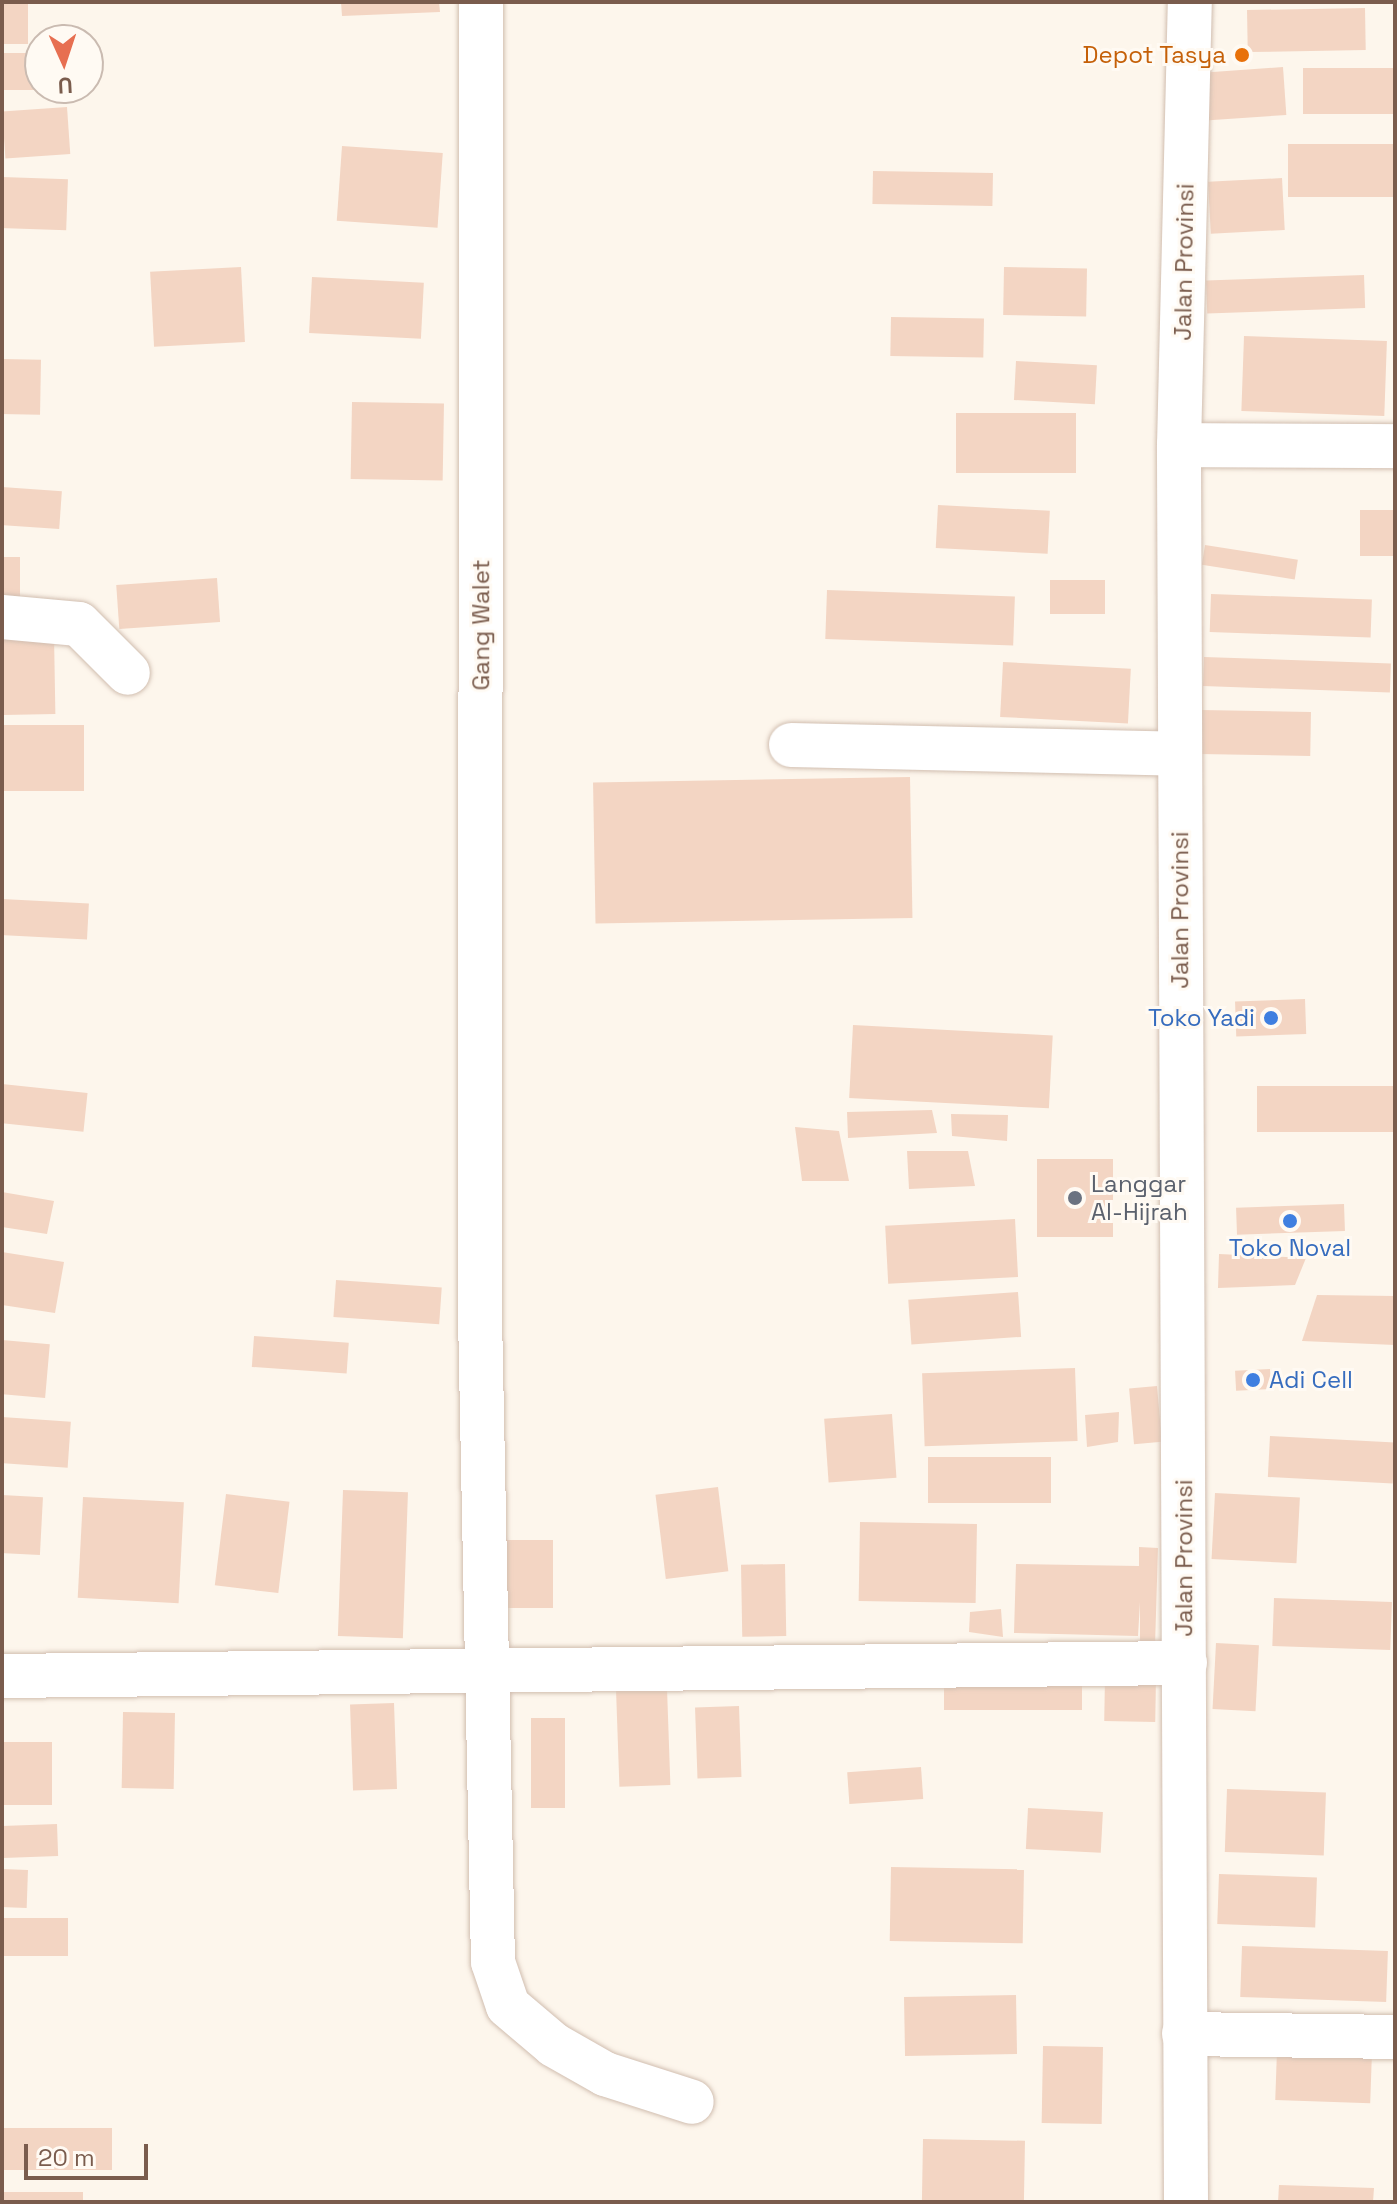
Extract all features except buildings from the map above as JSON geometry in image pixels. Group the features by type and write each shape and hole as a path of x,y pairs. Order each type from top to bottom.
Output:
{"street":[{"name":"Gang Walet","path":"481,2 482,1249 486,1887 493,1962 508,2006 554,2045 605,2074 692,2102"},
{"name":"Jalan Provinsi","path":"1186,2202 1179,445 1190,2"},
{"path":"1179,445 1395,446"},
{"path":"2,617 79,624 128,673"},
{"path":"791,745 1179,754"},
{"path":"2,1676 1185,1663"},
{"path":"1184,2034 1395,2037"}],"place":[{"name":"Depot Tasya","path":"1242,55"},
{"name":"Toko Yadi","path":"1271,1018"},
{"name":"Langgar Al-Hijrah","path":"1075,1198"},
{"name":"Toko Noval","path":"1290,1221"},
{"name":"Adi Cell","path":"1253,1380"}]}
